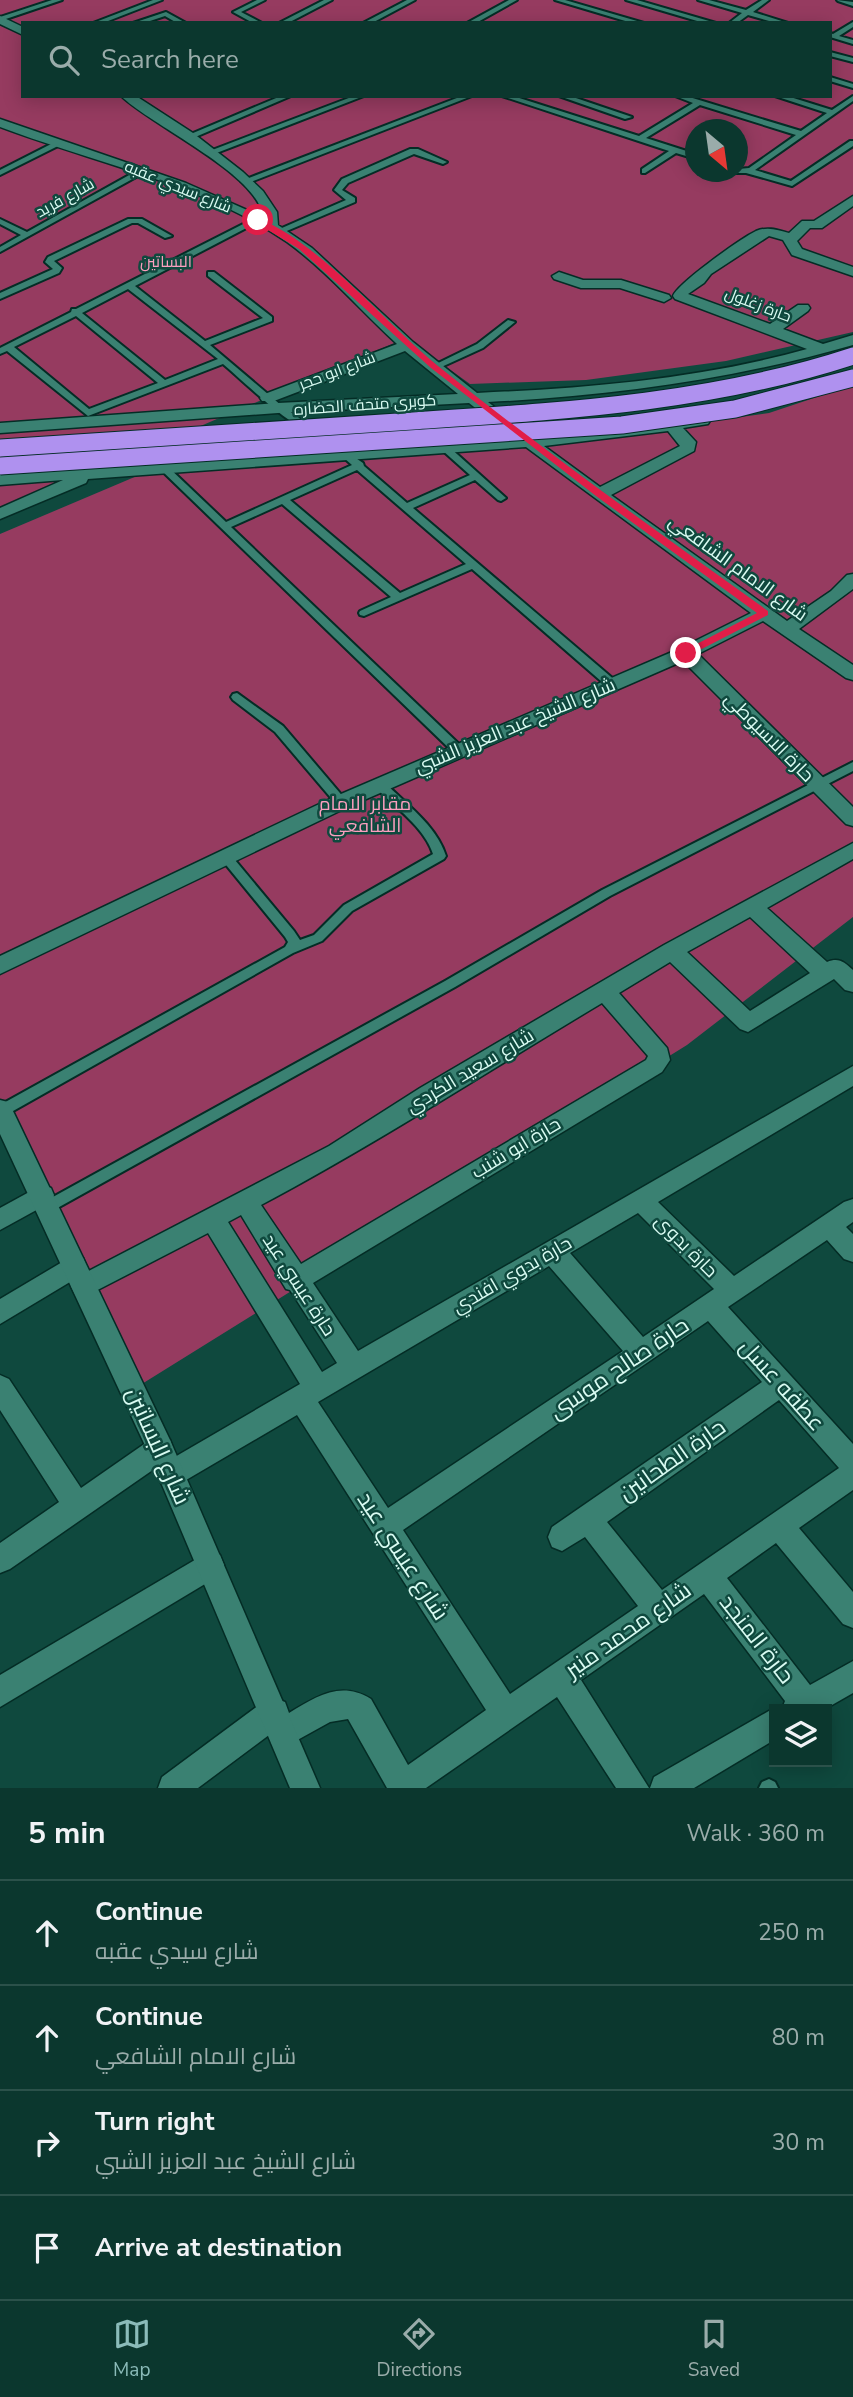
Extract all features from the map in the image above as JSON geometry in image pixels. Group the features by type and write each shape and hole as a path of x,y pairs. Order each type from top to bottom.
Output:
{"highway":[{"name":"كوبرى متحف الحضاره","path":"0,448 630,405 740,387 853,359"},
{"name":"كوبرى متحف الحضاره","path":"0,466 622,425 735,409 853,381"}],"street":[{"path":"0,19 21,31"},
{"path":"130,98 190,136 245,181 270,209 273,220 269,226"},
{"name":"شارع سيدي عقبه","path":"0,123 143,171 269,226 315,258 434,367 600,494"},
{"path":"853,201 817,225 807,224 790,238 797,252 853,272"},
{"name":"حارة زغلول","path":"680,296 682,290 699,280 706,271 761,234 774,233 790,238"},
{"name":"حارة زغلول","path":"559,276 581,284 621,284 660,301 680,296 853,359"},
{"path":"772,330 803,308"},
{"path":"0,428 273,403 475,398 643,387 713,375 853,340"},
{"name":"شارع ابو حجر","path":"273,403 407,345"},
{"path":"0,480 530,442 672,426 754,411 853,381"},
{"path":"600,494 688,448 688,442 672,426"},
{"path":"0,514 95,473"},
{"name":"شارع الامام الشافعي","path":"600,494 786,630 853,674"},
{"path":"786,630 837,595 853,579"},
{"name":"شارع الشيخ عبد العزيز الشبي","path":"0,966 341,802 686,653 764,613"},
{"name":"حارة الاسيوطي","path":"686,653 853,819"},
{"name":"شارع سعيد الكردي","path":"0,1313 213,1219 337,1153 428,1095 672,951 853,850"},
{"path":"751,906 825,973"},
{"path":"672,951 748,1023 836,967 853,984"},
{"name":"حارة ابو شنب","path":"295,1280 654,1066 659,1060 659,1054 604,991"},
{"name":"حارة بدوي افندي","path":"3,1551 77,1506 309,1393 853,1075"},
{"name":"شارع البساتين","path":"1,1110 165,1462 305,1788"},
{"name":"حارة بدوى","path":"640,1200 722,1298"},
{"path":"0,1220 44,1201"},
{"name":"حارة عيسي عيد","path":"246,1202 354,1367"},
{"name":"حارة صالح موسى","path":"384,1527 853,1209"},
{"name":"شارع عيسي عيد","path":"213,1219 384,1527 506,1714"},
{"path":"830,1225 853,1251"},
{"path":"552,1251 641,1353"},
{"name":"عطفه عسل","path":"722,1298 781,1384 853,1464"},
{"name":"حارة الطحانين","path":"562,1537 781,1384"},
{"path":"0,1387 77,1506"},
{"name":"شارع محمد منير","path":"403,1787 853,1474"},
{"path":"588,1519 658,1608"},
{"path":"779,1525 853,1614"},
{"path":"0,1692 210,1564"},
{"name":"حارة المنجد","path":"707,1575 800,1704"},
{"path":"561,1676 634,1788"},
{"path":"807,1704 853,1676"},
{"path":"173,1788 278,1723 326,1708 351,1704 360,1710 403,1787"},
{"path":"683,1783 769,1726"}],"lane":[{"path":"0,19 59,0"},
{"path":"101,21 159,0"},
{"path":"255,21 236,12 262,0"},
{"path":"286,21 329,0"},
{"path":"370,21 412,0"},
{"path":"474,21 514,0"},
{"path":"558,0 635,21"},
{"path":"629,0 706,21"},
{"path":"701,0 778,21"},
{"path":"735,21 766,0"},
{"path":"840,0 853,4"},
{"path":"143,21 166,14 179,21"},
{"path":"610,21 618,16"},
{"path":"832,36 853,24"},
{"path":"832,36 853,42"},
{"path":"832,55 853,60"},
{"path":"832,80 853,86"},
{"path":"190,136 283,98"},
{"path":"334,98 345,103"},
{"path":"211,152 356,98"},
{"path":"245,181 464,98"},
{"path":"511,98 685,153"},
{"path":"568,98 628,117"},
{"path":"684,98 801,134"},
{"path":"784,98 832,113"},
{"path":"749,171 853,98"},
{"path":"641,138 698,103"},
{"path":"749,171 792,184 853,143"},
{"path":"0,173 58,144"},
{"path":"645,171 676,150"},
{"path":"7,347 128,285 269,226 350,201 352,199 338,190 345,181 414,151 443,162"},
{"name":"شارع فريد","path":"0,250 143,171"},
{"path":"0,296 56,271 58,267 50,262 51,259 131,221 137,220 168,236"},
{"path":"0,221 27,235"},
{"path":"204,344 270,319 211,274"},
{"path":"128,285 224,360 273,403 360,465 614,685"},
{"path":"75,311 164,383"},
{"path":"434,367 480,346 511,322"},
{"path":"0,337 7,347 88,413 224,360"},
{"path":"445,448 501,498"},
{"path":"225,526 360,465"},
{"path":"164,468 457,750"},
{"path":"408,506 476,476"},
{"path":"284,500 399,598"},
{"path":"364,613 474,564"},
{"path":"237,697 279,729 341,802"},
{"path":"44,1201 438,991 606,893 853,766"},
{"path":"1,1110 289,950 318,938 348,908 440,856 439,849 428,835 380,785"},
{"path":"226,857 290,934 294,942 289,950"}],"green space":[{"name":"البساتين","path":"0,0 853,0 853,332 726,361 586,380 470,384 406,338 0,512"},
{"name":"مقابر الامام الشافعي","path":"853,385 853,917 687,1045 137,1387 0,1100 0,534 170,462 456,442 520,448 769,413"}],"route":[{"path":"258,220 302,247 407,345 530,442 764,613 686,653"}]}
